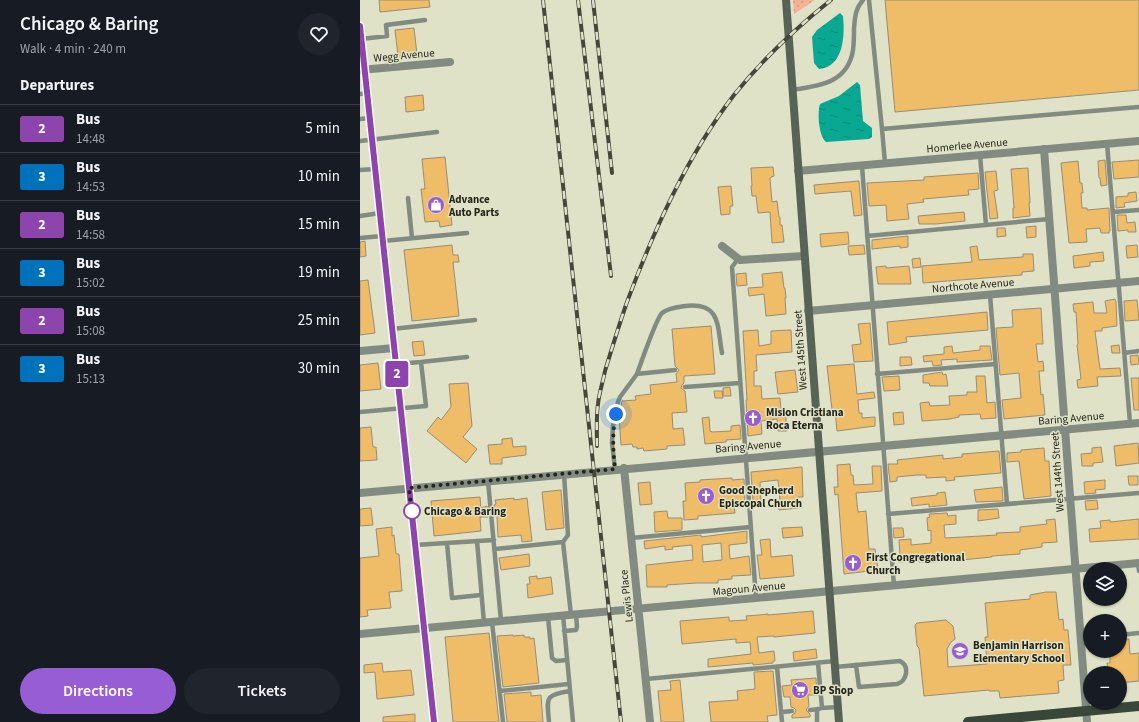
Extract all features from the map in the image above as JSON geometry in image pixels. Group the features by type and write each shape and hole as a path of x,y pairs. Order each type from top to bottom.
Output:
{"main road":[{"path":"968,722 1139,706"}],"street":[{"name":"West 145th Street","path":"786,0 839,722"},
{"path":"360,26 364,93 370,118 434,722"},
{"name":"Wegg Avenue","path":"362,69 450,62"},
{"name":"Homerlee Avenue","path":"798,171 1139,141"},
{"name":"West 144th Street","path":"1044,149 1087,722"},
{"path":"722,246 738,259 743,260 804,256"},
{"name":"Northcote Avenue","path":"808,311 1139,281"},
{"path":"360,351 394,348"},
{"name":"Baring Avenue","path":"360,492 1139,423"},
{"name":"Lewis Place","path":"624,468 650,722"},
{"name":"Magoun Avenue","path":"360,634 1076,569 1139,566"}],"lane":[{"path":"792,90 819,86 839,76 846,69 853,49 855,13 863,0"},
{"path":"869,0 885,163"},
{"path":"361,39 387,36 386,25 424,20"},
{"path":"882,129 1139,107"},
{"path":"360,119 370,118"},
{"path":"360,141 437,132"},
{"path":"1108,143 1130,424"},
{"path":"980,155 986,225"},
{"path":"862,166 882,445 894,586"},
{"path":"360,170 375,169"},
{"path":"408,198 412,238"},
{"path":"1113,212 1139,210"},
{"path":"360,216 380,213"},
{"path":"867,236 1049,219"},
{"path":"360,238 412,238 467,233"},
{"path":"738,259 732,267 756,598"},
{"path":"990,295 1007,504"},
{"path":"615,469 612,443 613,426 618,402 637,374 653,331 662,314 675,307 695,305 708,307 714,313 722,352"},
{"path":"392,329 476,320"},
{"path":"1124,353 1139,351"},
{"path":"396,364 467,357"},
{"path":"360,412 426,406 421,362"},
{"path":"877,374 995,364"},
{"path":"637,374 675,370"},
{"path":"685,387 740,383"},
{"path":"564,474 568,535 563,542 577,627 576,630 564,632"},
{"path":"488,481 495,549 500,691 503,722"},
{"path":"888,514 1139,493"},
{"path":"631,538 751,527"},
{"path":"415,545 494,540"},
{"path":"477,541 480,595 484,623"},
{"path":"495,549 563,542"},
{"path":"447,543 452,598 480,595"},
{"path":"562,615 573,722"},
{"path":"548,617 552,658 556,661 567,660"},
{"path":"1127,634 1139,633"},
{"path":"646,679 818,663 856,665 900,661 903,662 905,666 905,678 902,682 897,684 858,687 856,665"},
{"path":"818,663 822,708"},
{"path":"777,667 782,722"},
{"path":"500,691 569,684"},
{"path":"549,722 548,702 551,696 570,692"},
{"path":"810,710 838,707"},
{"path":"817,709 818,722"},
{"path":"782,712 792,711"}],"shaded area":[{"path":"793,0 815,0 794,14"}],"water":[{"path":"840,13 843,16 844,24 841,49 834,63 819,69 814,63 812,37 817,30"},
{"path":"857,82 860,85 863,121 872,128 872,137 869,139 826,142 819,124 820,104 839,96"}],"building":[{"path":"379,0 429,0 430,7 380,12"},
{"path":"885,0 1139,0 1139,90 895,112"},
{"path":"414,28 417,54 398,56 395,30"},
{"path":"423,95 424,110 406,112 405,97"},
{"path":"445,157 452,225 440,227 439,221 425,222 421,189 425,189 422,159"},
{"path":"1105,160 1107,185 1101,186 1098,161"},
{"path":"1139,160 1139,177 1114,179 1112,162"},
{"path":"1078,161 1080,183 1082,183 1083,193 1081,193 1082,208 1087,208 1087,210 1109,208 1110,231 1109,233 1101,233 1100,228 1086,229 1087,242 1069,243 1061,163"},
{"path":"773,167 774,176 770,179 772,202 777,201 784,242 772,243 770,212 758,213 756,196 752,196 751,168"},
{"path":"1028,168 1030,216 1013,218 1014,208 1011,169"},
{"path":"996,171 998,190 994,191 998,218 990,219 985,172"},
{"path":"978,173 979,189 968,190 969,195 923,199 924,202 907,204 909,219 887,221 886,205 869,206 867,183 924,180 924,177"},
{"path":"859,181 862,215 854,216 851,191 815,194 814,185"},
{"path":"731,186 733,206 730,206 730,214 721,215 718,187"},
{"path":"1136,192 1137,201 1124,203 1125,207 1116,208 1116,197 1128,196 1128,193"},
{"path":"964,212 965,221 919,224 918,216"},
{"path":"1117,215 1126,215 1127,223 1135,222 1136,232 1128,232 1128,230 1118,231"},
{"path":"1036,226 1036,237 1027,238 1026,227"},
{"path":"997,228 1005,228 1006,236 997,237"},
{"path":"848,232 849,244 821,247 820,234"},
{"path":"908,236 908,247 900,248 900,246 872,249 872,240"},
{"path":"365,241 366,256 360,257 360,242"},
{"path":"452,245 453,255 458,255 459,262 453,262 459,316 412,321 404,250"},
{"path":"864,245 865,254 849,255 848,246"},
{"path":"1137,245 1138,257 1127,258 1126,246"},
{"path":"977,246 979,260 1023,257 1023,254 1033,254 1034,271 1022,272 1022,275 923,283 922,266 972,262 970,247"},
{"path":"1103,252 1104,261 1090,262 1090,266 1074,268 1073,256"},
{"path":"920,258 921,267 913,268 912,259"},
{"path":"886,266 886,268 909,266 911,284 878,284 876,267"},
{"path":"782,272 786,298 786,314 766,316 764,294 749,296 748,288 763,287 762,274"},
{"path":"746,273 747,285 737,286 736,274"},
{"path":"368,280 375,333 360,335 360,281"},
{"path":"1115,299 1117,326 1102,328 1102,331 1095,331 1100,369 1120,368 1121,376 1097,377 1098,386 1078,388 1077,380 1081,379 1077,345 1076,312 1074,312 1073,304 1093,302 1094,313 1107,313 1105,301"},
{"path":"1137,300 1139,320 1125,321 1124,301"},
{"path":"1041,308 1043,344 1036,344 1038,362 1043,361 1044,371 1039,371 1041,395 1043,394 1045,415 1004,419 1002,400 1021,398 1019,373 1000,375 996,328 1013,327 1012,310"},
{"path":"987,312 988,330 906,337 907,342 889,345 887,322"},
{"path":"870,323 873,361 854,362 852,345 861,344 858,324"},
{"path":"711,326 715,374 684,376 684,383 681,388 685,391 687,412 672,413 673,429 683,428 685,445 667,446 667,449 644,451 643,448 637,449 637,447 633,447 632,444 621,445 619,415 622,401 636,400 635,396 651,394 650,385 677,382 676,374 679,370 675,366 672,329"},
{"path":"758,330 759,346 771,344 771,331 791,330 792,352 756,355 757,371 754,371 754,386 761,386 762,399 780,398 781,410 785,409 787,431 778,431 777,419 761,421 762,434 748,436 743,331"},
{"path":"423,341 425,355 414,356 412,342"},
{"path":"1119,345 1120,353 1112,353 1111,346"},
{"path":"952,346 953,353 980,350 980,346 990,346 992,360 957,362 957,359 941,360 942,365 933,366 932,361 924,362 923,356 944,354 944,347"},
{"path":"1138,355 1139,364 1131,365 1130,356"},
{"path":"900,357 911,357 912,365 900,366"},
{"path":"378,363 381,389 360,391 360,365"},
{"path":"854,364 857,394 874,392 875,398 858,400 859,413 862,413 862,418 875,417 875,426 837,431 835,410 832,410 827,366"},
{"path":"795,370 798,392 778,394 775,372"},
{"path":"942,372 943,375 946,374 948,386 930,386 929,383 923,383 923,375"},
{"path":"899,376 900,390 884,391 882,377"},
{"path":"976,376 985,376 987,403 995,402 996,418 981,419 980,414 959,415 959,417 950,419 922,421 920,403 929,402 930,406 950,405 949,396 967,395 967,392 977,392"},
{"path":"1131,378 1139,378 1139,410 1134,410"},
{"path":"468,383 472,426 463,437 477,449 466,463 427,431 438,417 441,420 451,407 449,384"},
{"path":"730,387 731,396 723,396 723,388"},
{"path":"714,391 722,391 723,398 715,398"},
{"path":"903,412 904,424 894,425 893,413"},
{"path":"709,417 710,431 712,432 731,431 731,426 740,425 741,439 705,444 702,418"},
{"path":"371,427 373,447 376,447 377,460 360,461 360,428"},
{"path":"512,438 513,447 526,446 526,455 502,458 502,464 490,464 488,445 502,444 502,439"},
{"path":"1138,443 1139,463 1116,466 1114,446"},
{"path":"1101,447 1103,462 1093,463 1093,466 1082,466 1081,454 1092,453 1092,448"},
{"path":"1044,448 1045,461 1049,461 1051,496 1024,499 1019,461 1007,462 1007,453"},
{"path":"999,451 1001,473 954,477 955,480 946,481 946,477 926,478 926,475 917,475 897,477 897,481 890,482 888,464 898,464 897,460 943,455 943,459 962,457 962,454"},
{"path":"850,464 854,485 873,484 872,466 881,466 882,491 856,493 858,512 866,511 869,549 875,549 878,570 844,574 838,494 835,495 834,487 838,487 837,465"},
{"path":"802,467 803,497 798,497 799,508 779,510 778,501 780,501 778,480 760,482 761,501 753,502 751,472"},
{"path":"1128,476 1138,476 1138,485 1129,485"},
{"path":"732,478 732,480 744,479 745,504 734,505 735,513 698,516 698,519 684,520 683,501 686,501 685,483 700,482 700,480"},
{"path":"1105,480 1105,489 1095,490 1096,493 1085,494 1084,482"},
{"path":"650,482 652,504 640,505 638,483"},
{"path":"1002,487 1003,501 976,502 974,490"},
{"path":"561,490 564,528 546,530 542,492"},
{"path":"945,492 947,505 929,507 929,504 912,506 911,498 937,495 937,493"},
{"path":"480,497 481,508 487,506 488,517 480,517 481,531 434,536 431,501"},
{"path":"514,498 514,500 527,498 532,541 522,542 521,535 498,537 497,516 495,516 494,505 496,504 495,500"},
{"path":"1097,500 1098,509 1086,510 1085,501"},
{"path":"371,508 373,525 360,526 360,509"},
{"path":"998,509 999,518 978,521 978,510"},
{"path":"667,511 668,518 682,518 682,530 655,532 654,512"},
{"path":"947,513 948,516 956,515 956,524 944,525 945,538 1020,532 1020,527 1047,524 1046,520 1055,519 1057,542 1042,543 1042,547 1020,550 1020,554 933,562 898,562 897,555 900,555 899,540 911,539 911,545 931,543 931,530 928,531 927,518 930,517 929,514"},
{"path":"1139,519 1139,539 1090,542 1089,529 1101,528 1100,521 1110,520 1110,522"},
{"path":"392,527 392,536 394,535 396,554 399,554 402,591 389,592 391,608 367,610 368,616 360,617 360,558 379,556 376,529"},
{"path":"802,527 803,536 783,538 782,528"},
{"path":"893,528 903,528 904,537 894,538"},
{"path":"747,531 747,543 729,545 730,559 749,556 751,575 732,576 732,579 718,580 718,583 696,583 667,585 667,587 647,587 646,565 693,560 692,545 672,547 673,549 665,550 665,546 645,549 644,541 701,535 701,537","holes":["721,543 722,560 703,562 702,545"]},
{"path":"770,539 771,557 792,555 794,576 760,579 757,555 762,555 760,540"},
{"path":"529,554 530,566 501,570 499,558"},
{"path":"537,576 537,579 551,577 553,594 528,598 527,584 530,584 529,577"},
{"path":"1056,592 1059,620 1063,619 1064,630 1068,630 1071,665 1063,665 1064,680 1058,681 1059,693 1000,698 999,691 989,690 924,696 919,648 917,646 915,625 917,623 946,620 953,626 955,639 951,642 947,649 948,667 987,664 985,637 988,637 985,603 1030,599 1030,595"},
{"path":"813,611 815,633 757,637 759,653 774,651 775,661 773,661 773,663 753,665 753,663 708,667 708,659 751,654 750,642 736,643 736,639 682,644 680,621 729,617 729,621 747,620 746,616"},
{"path":"489,633 499,722 453,722 445,637"},
{"path":"524,635 524,637 530,637 530,639 534,638 539,683 503,687 497,636"},
{"path":"1127,639 1129,639 1130,654 1139,653 1139,681 1127,682 1127,666 1107,666 1107,663 1110,663 1110,658 1127,658"},
{"path":"816,649 817,658 794,661 793,652"},
{"path":"382,663 383,672 411,670 414,695 377,699 375,672 364,673 364,665"},
{"path":"773,671 777,715 767,716 768,722 711,722 709,702 738,700 737,691 755,689 754,672"},
{"path":"816,678 817,695 808,695 809,706 806,710 810,714 810,717 792,718 792,715 796,710 791,707 790,697 784,697 782,686 792,685 791,680"},
{"path":"680,680 684,722 661,722 658,691 671,690 670,681"},
{"path":"531,692 531,696 541,695 543,722 507,722 504,694"},
{"path":"415,714 415,722 383,722 383,717"}],"railway":[{"path":"543,0 621,722"},
{"path":"578,0 611,276"},
{"path":"593,0 612,173"},
{"path":"597,446 597,414 599,396 605,371 618,328 637,275 673,194 701,143 734,95 756,69 780,45 831,0"}],"bus line":[{"name":"2","path":"360,26 434,722"}],"place":[{"name":"Advance Auto Parts","path":"436,205"},
{"name":"Mision Cristiana Roca Eterna","path":"753,418"},
{"name":"Good Shepherd Episcopal Church","path":"706,496"},
{"name":"Chicago & Baring","path":"412,511"},
{"name":"First Congregational Church","path":"853,563"},
{"name":"Benjamin Harrison Elementary School","path":"960,651"},
{"name":"BP Shop","path":"800,690"}],"route":[{"path":"412,511 412,516 409,488 615,469 612,443 613,426 616,414"}]}
